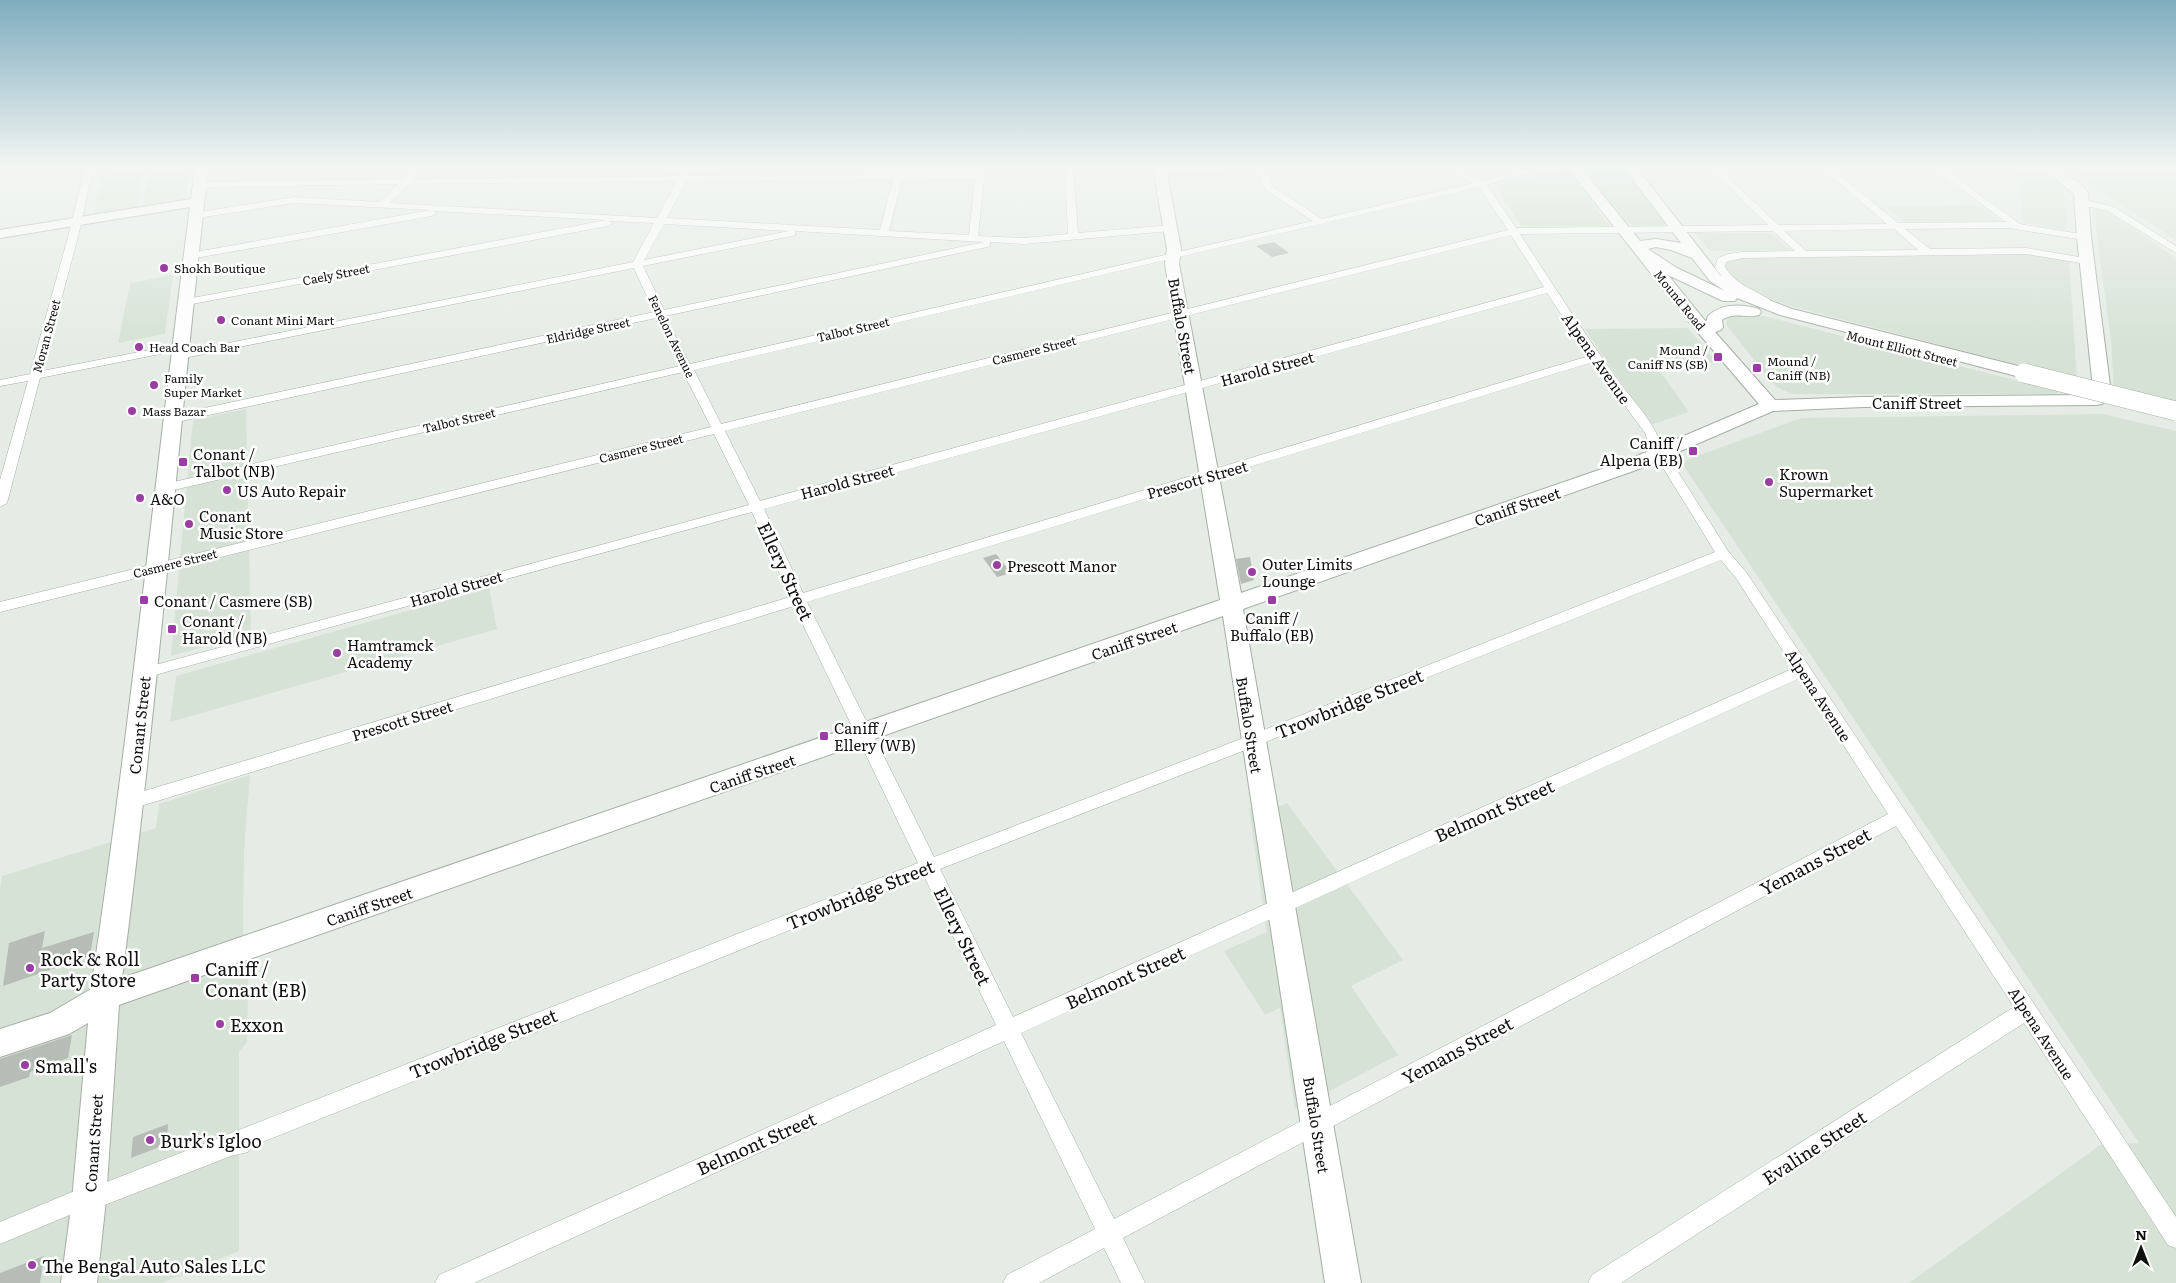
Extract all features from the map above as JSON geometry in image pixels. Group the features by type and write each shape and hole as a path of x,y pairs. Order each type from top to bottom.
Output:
{"street":[{"path":"0,234 39,228"},
{"name":"Moran Street","path":"0,503 74,228"},
{"name":"Conant Street","path":"79,1283 89,1200 105,997 131,802 179,351 187,302 194,228"},
{"path":"190,256 348,228"},
{"name":"Caely Street","path":"187,302 580,228"},
{"path":"637,264 656,228"},
{"path":"796,228 1024,241 1170,228"},
{"path":"884,232 885,228"},
{"path":"974,238 975,228"},
{"path":"1072,228 1073,237"},
{"name":"Buffalo Street","path":"1170,228 1174,249 1172,264 1180,314 1232,606 1252,741 1343,1283"},
{"name":"Talbot Street","path":"165,488 1295,228"},
{"name":"Alpena Avenue","path":"1512,228 1596,357 1627,402 1651,432 1655,445 1723,554 1740,576 1803,670 2176,1237"},
{"path":"1776,228 1803,254"},
{"name":"Casmere Street","path":"0,607 1514,231 1791,228"},
{"path":"1897,228 1928,253"},
{"name":"Casmere Street","path":"2028,228 2084,237"},
{"name":"Caniff Street","path":"0,1043 58,1024 105,997 1661,455 1777,406 2096,400 2102,393 2102,389 2083,228"},
{"path":"2141,228 2176,250"},
{"path":"0,383 179,351 816,229"},
{"path":"1678,229 1699,258"},
{"name":"Mound Road","path":"1623,230 1695,319 1777,406"},
{"name":"Eldridge Street","path":"172,419 1004,240"},
{"path":"1640,250 1643,245 1655,243 1677,246 1699,258"},
{"name":"Mount Elliott Street","path":"1640,250 1659,265 1736,301 2176,417"},
{"path":"1784,315 1734,283 1723,273 1720,263 1726,258 1737,255 2034,252 2087,261"},
{"name":"Mound Road","path":"1699,258 1703,271 1692,282 1690,289 1692,297 1777,406"},
{"name":"Mount Elliott Street","path":"1699,258 1715,278 1741,294 1784,315"},
{"name":"Fenelon Avenue","path":"637,264 659,310 659,314 756,506"},
{"name":"Harold Street","path":"144,673 1550,289"},
{"path":"1715,327 1716,317 1730,311 1746,310 1784,315"},
{"name":"Prescott Street","path":"131,802 1596,357"},
{"name":"Mount Elliott Street","path":"2024,376 2176,411"},
{"name":"Ellery Street","path":"756,506 798,599 1133,1283"},
{"name":"Trowbridge Street","path":"0,1233 72,1203 89,1200 123,1185 240,1144 240,1140 929,866 1252,741 1723,554"},
{"name":"Belmont Street","path":"447,1283 1803,670"},
{"name":"Yemans Street","path":"1014,1283 1899,816"},
{"name":"Evaline Street","path":"1600,1283 2027,1010"}],"shaded area":[{"path":"2096,228 2132,228 2176,258 2176,407 2114,391 2111,341"},
{"path":"2158,228 2176,228 2176,240"},
{"path":"1695,233 1772,233 1790,250 1710,251"},
{"path":"2039,254 2069,259 2077,380 1794,307 1759,295 1737,282 1725,271 1724,264 1733,258"},
{"path":"173,275 165,334 118,343 130,283"},
{"path":"1739,314 1764,316 2060,392 2056,394 1791,394 1775,386 1727,326 1726,318"},
{"path":"1688,328 1716,362 1654,363 1689,412 1650,425 1585,329"},
{"path":"246,409 251,634 171,656 193,420"},
{"path":"2102,414 2176,431 2176,1283 1909,1283 2100,1145 2139,1143 1681,462 1801,418"},
{"name":"Hamtramck Academy","path":"489,588 497,629 170,722 176,676"},
{"path":"250,775 244,850 243,949 249,948 247,1042 239,1052 239,1251 162,1283 0,1283 0,888 2,876 156,828 159,804"},
{"path":"1287,803 1403,960 1351,986 1398,1055 1295,1109 1280,1008 1265,1015 1224,951 1267,932 1249,808 1280,806"}],"building":[{"path":"1274,242 1289,253 1272,257 1256,246"},
{"name":"Prescott Manor","path":"996,554 1011,573 997,577 983,558"},
{"name":"Outer Limits Lounge","path":"1250,557 1254,580 1241,584 1236,559"},
{"name":"Rock & Roll Party Store","path":"45,931 42,948 94,932 90,956 3,986 9,943"},
{"name":"Small's","path":"72,1035 68,1058 30,1072 29,1077 0,1087 0,1059"},
{"name":"Burk's Igloo","path":"168,1124 167,1144 131,1158 133,1137"},
{"name":"The Bengal Auto Sales LLC","path":"44,1256 40,1283 0,1283 0,1273"}],"place":[{"name":"Shokh Boutique","path":"164,268"},
{"name":"Conant Mini Mart","path":"221,320"},
{"name":"Head Coach Bar","path":"139,347"},
{"name":"Mound / Caniff NS (SB)","path":"1718,357"},
{"name":"Mound / Caniff (NB)","path":"1757,368"},
{"name":"Family Super Market","path":"154,385"},
{"name":"Mass Bazar","path":"132,411"},
{"name":"Caniff / Alpena (EB)","path":"1693,451"},
{"name":"Conant / Talbot (NB)","path":"183,462"},
{"name":"Krown Supermarket","path":"1769,482"},
{"name":"US Auto Repair","path":"227,490"},
{"name":"A&O","path":"140,498"},
{"name":"Conant Music Store","path":"189,524"},
{"name":"Prescott Manor","path":"997,565"},
{"name":"Outer Limits Lounge","path":"1252,572"},
{"name":"Conant / Casmere (SB)","path":"144,600"},
{"name":"Caniff / Buffalo (EB)","path":"1272,600"},
{"name":"Conant / Harold (NB)","path":"172,629"},
{"name":"Hamtramck Academy","path":"337,653"},
{"name":"Caniff / Ellery (WB)","path":"824,736"},
{"name":"Rock & Roll Party Store","path":"30,968"},
{"name":"Caniff / Conant (EB)","path":"195,978"},
{"name":"Exxon","path":"220,1024"},
{"name":"Small's","path":"25,1065"},
{"name":"Burk's Igloo","path":"150,1140"},
{"name":"The Bengal Auto Sales LLC","path":"32,1265"}]}
